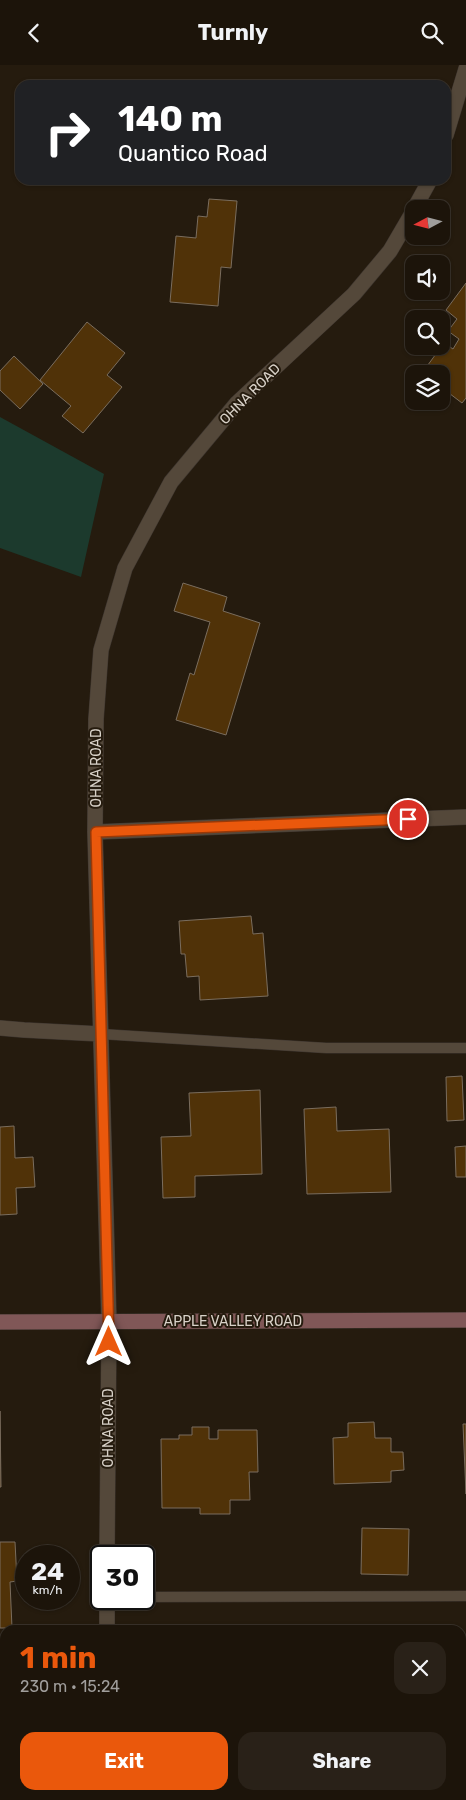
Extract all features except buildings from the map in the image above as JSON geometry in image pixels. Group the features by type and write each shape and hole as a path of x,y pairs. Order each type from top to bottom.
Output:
{"street":[{"path":"451,118 466,69"},
{"name":"OHNA ROAD","path":"419,200 427,185"},
{"name":"OHNA ROAD","path":"107,1545 109,1322 96,832 96,719 101,650 125,569 170,482 238,403 354,294 390,251 405,225"},
{"path":"96,832 466,817"},
{"path":"0,1028 24,1031 101,1033"},
{"name":"APPLE VALLEY ROAD","path":"0,1322 466,1320"},
{"path":"107,1610 107,1625"}],"lane":[{"path":"101,1033 326,1048 466,1047"},
{"path":"155,1597 466,1596"}],"green space":[{"path":"0,417 104,474 81,577 0,548"}],"route":[{"path":"109,1342 96,832 408,819"}]}
